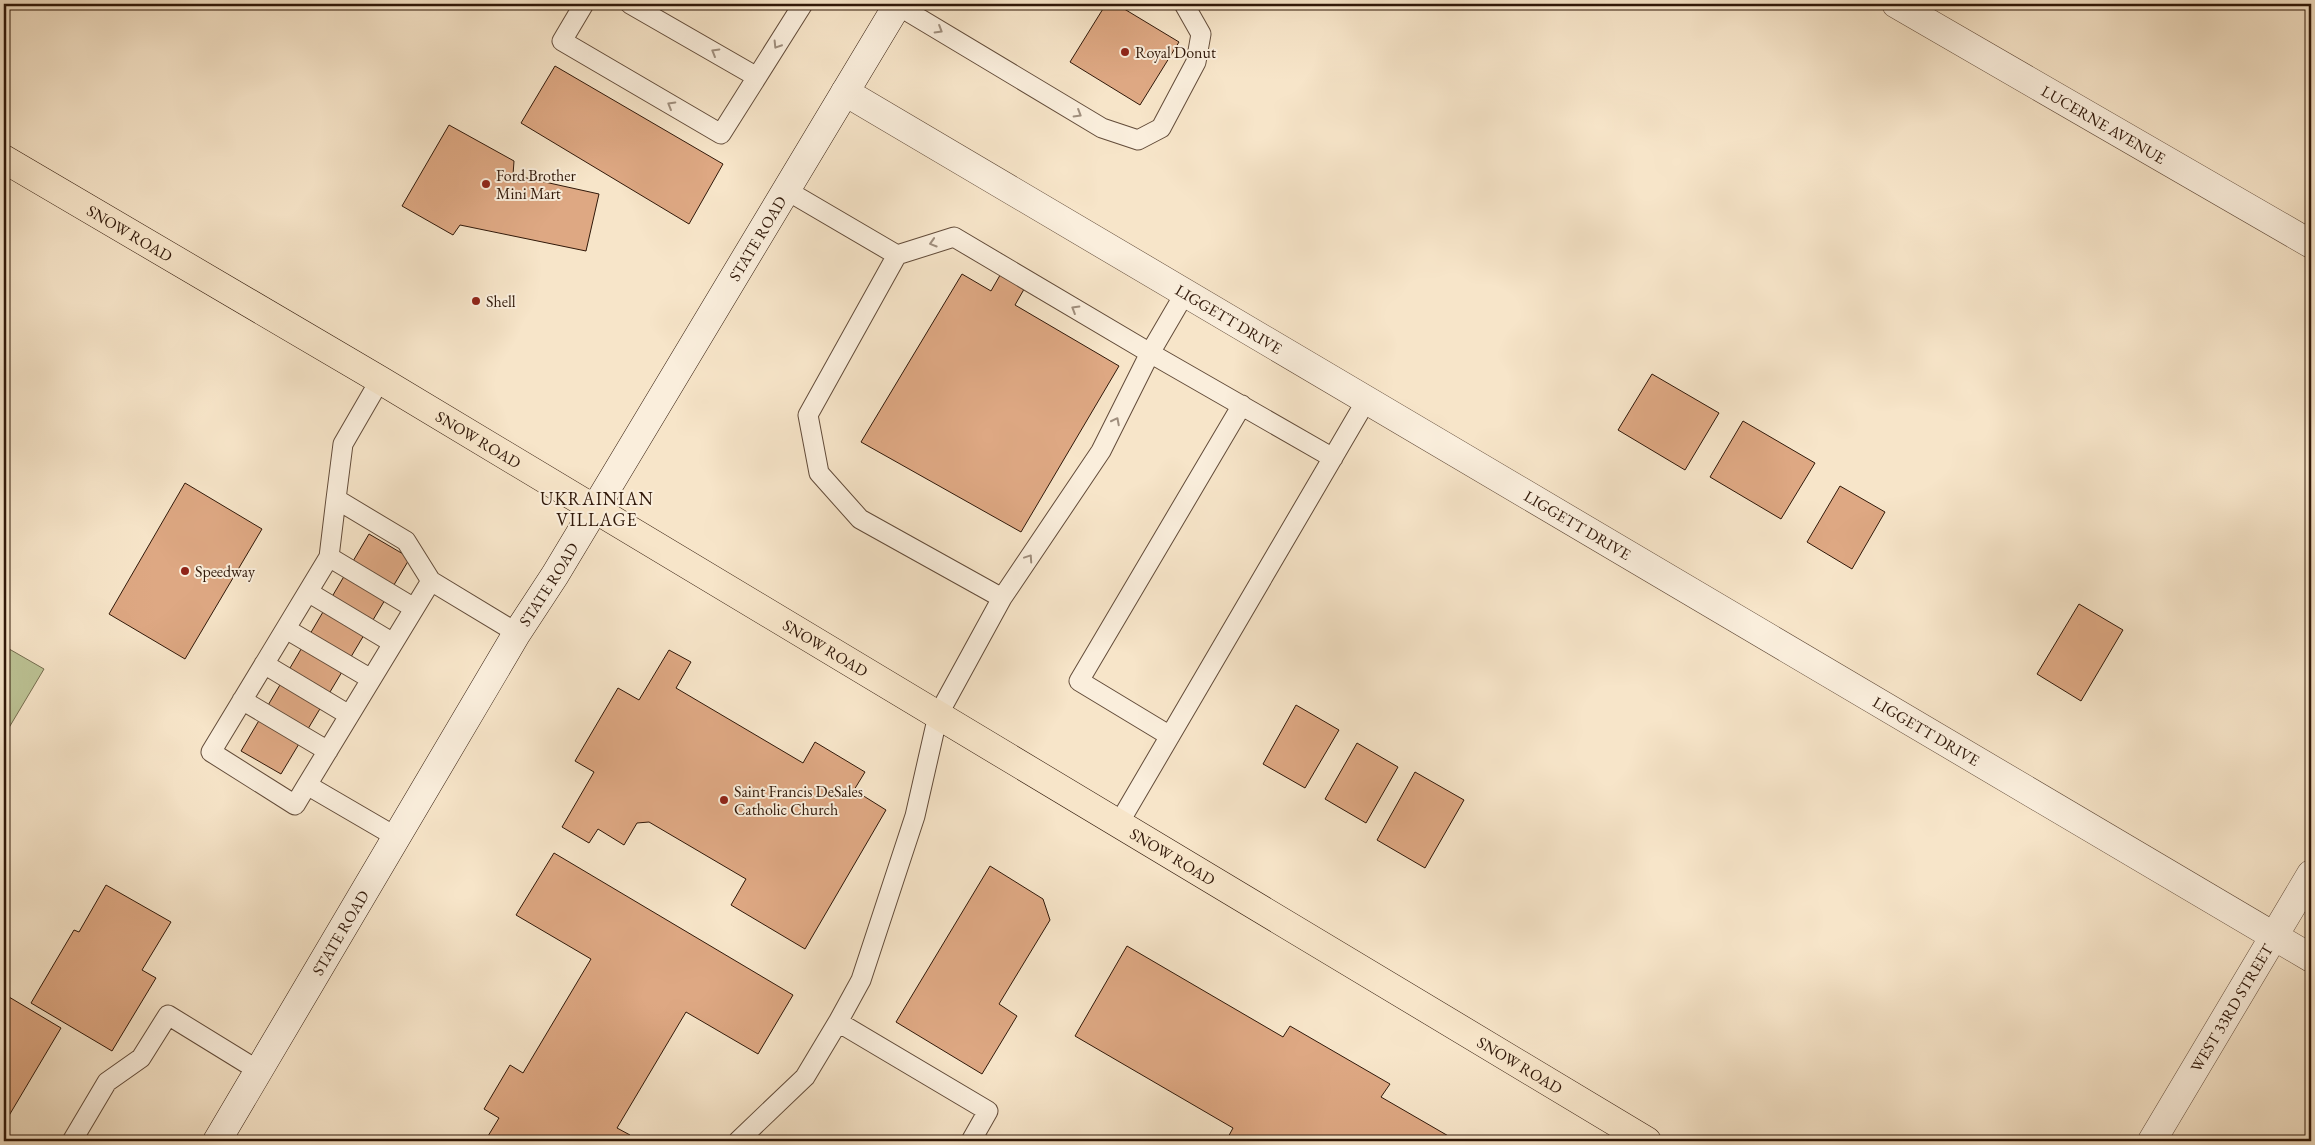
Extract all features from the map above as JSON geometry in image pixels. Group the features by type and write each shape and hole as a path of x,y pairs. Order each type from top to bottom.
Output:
{"main road":[{"name":"SNOW ROAD","path":"4,159 380,380 938,714 1630,1137"}],"street":[{"name":"STATE ROAD","path":"218,1141 517,633 595,508 898,4"},
{"name":"LUCERNE AVENUE","path":"1896,4 2311,244"},
{"name":"LIGGETT DRIVE","path":"845,92 2311,958"},
{"name":"WEST 33RD STREET","path":"2152,1141 2311,874"}],"lane":[{"path":"584,4 562,41 721,134 802,4"},
{"path":"630,4 757,77"},
{"path":"898,4 1102,128 1138,140 1161,128 1196,62 1201,34 1184,4"},
{"path":"786,190 896,255"},
{"path":"1002,598 860,519 819,473 808,415 896,255 954,237 1333,458"},
{"path":"738,1141 805,1077 861,980 916,816 938,714 1002,598 1101,451 1150,353 1185,293"},
{"path":"380,380 344,444 329,557 211,752 296,805 431,581"},
{"path":"1119,823 1366,401"},
{"path":"1170,736 1079,681 1242,406"},
{"path":"336,499 406,541 431,581 517,633"},
{"path":"329,557 414,608"},
{"path":"308,592 392,643"},
{"path":"286,629 371,680"},
{"path":"264,664 349,715"},
{"path":"242,700 328,751"},
{"path":"307,785 398,838"},
{"path":"72,1141 107,1082 141,1058 168,1015 259,1071"},
{"path":"838,1022 988,1111 971,1141"}],"green space":[{"path":"4,646 44,669 4,736"}],"building":[{"name":"Royal Donut","path":"1106,4 1116,4 1179,42 1140,105 1070,62"},
{"path":"555,66 723,164 689,224 521,123"},
{"name":"Ford Brother Mini Mart","path":"449,125 514,161 513,175 599,194 586,251 460,225 453,235 402,206"},
{"path":"1003,270 1027,284 1015,305 1119,366 1021,532 861,442 962,274 991,291"},
{"path":"1652,374 1719,413 1685,470 1618,430"},
{"path":"1743,421 1815,463 1781,519 1710,477"},
{"name":"Speedway","path":"185,483 262,529 185,659 109,614"},
{"path":"1840,486 1885,512 1852,569 1807,542"},
{"path":"369,534 410,558 281,774 241,751"},
{"path":"2079,604 2123,630 2081,701 2037,674"},
{"name":"Saint Francis DeSales Catholic Church","path":"669,650 691,662 676,688 803,763 815,742 865,772 854,790 886,810 805,949 731,905 746,879 649,822 637,823 624,845 598,829 589,843 562,827 594,772 575,761 618,688 639,700"},
{"path":"1296,705 1339,730 1305,788 1263,764"},
{"path":"1357,743 1398,767 1366,823 1325,799"},
{"path":"1415,772 1464,800 1425,868 1377,840"},
{"path":"554,853 793,995 758,1054 686,1012 617,1128 630,1135 626,1141 485,1141 499,1118 484,1109 510,1065 523,1073 591,959 516,915"},
{"path":"990,866 1043,899 1050,920 999,1004 1017,1016 982,1074 896,1022"},
{"path":"106,885 171,922 142,970 156,978 112,1051 31,1003 74,930 79,932"},
{"path":"1127,946 1283,1037 1290,1026 1390,1084 1381,1097 1457,1141 1226,1141 1233,1128 1075,1036"},
{"path":"4,994 61,1028 4,1124"}],"place":[{"name":"Royal Donut","path":"1125,52"},
{"name":"Ford Brother Mini Mart","path":"486,184"},
{"name":"Shell","path":"476,301"},
{"name":"Speedway","path":"185,571"},
{"name":"Saint Francis DeSales Catholic Church","path":"724,800"}],"district":[{"name":"UKRAINIAN VILLAGE","path":"597,508"}]}
